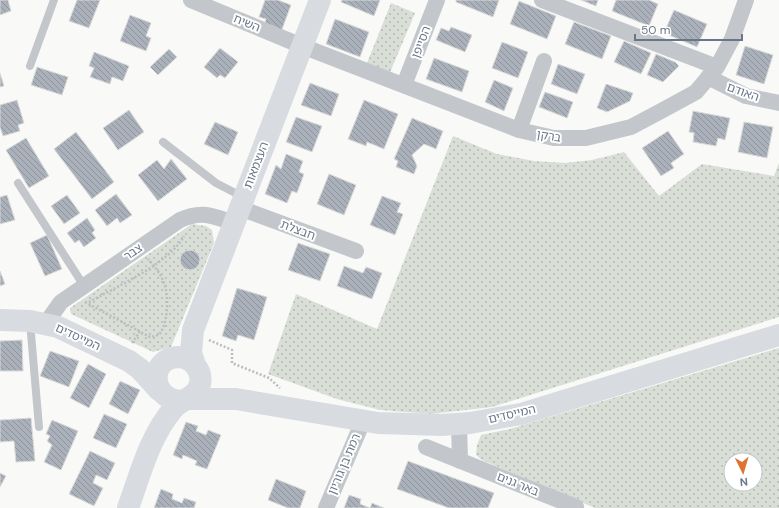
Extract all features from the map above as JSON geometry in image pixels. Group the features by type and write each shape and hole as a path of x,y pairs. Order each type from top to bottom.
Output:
{"street":[{"name":"השיח","path":"191,0 302,46"},
{"name":"העצמאות","path":"198,371 191,353 193,332 320,0"},
{"name":"הסייפן","path":"404,85 437,0"},
{"name":"האודם","path":"542,0 713,72 746,96 779,103"},
{"name":"ברקן","path":"302,46 519,130 554,138 586,138 631,127 696,92 713,72 732,39 746,0"},
{"path":"519,130 544,61"},
{"name":"צבר","path":"38,322 77,291 138,248 186,217 200,214 209,215 239,209"},
{"name":"חבצלת","path":"239,209 356,251"},
{"name":"המייסדים","path":"0,320 38,322 68,332 129,362 173,396 236,399 363,421 409,425 459,424 521,414 779,335"},
{"name":"העצמאות","path":"168,361 177,354 193,332"},
{"path":"185,358 198,371 198,389 173,396 156,378 158,372 168,361 185,358"},
{"name":"המייסדים","path":"129,362 152,364 168,361"},
{"name":"המייסדים","path":"198,371 221,392 236,399"},
{"path":"128,508 151,448 166,419 173,396"},
{"name":"רמת בן גוריון","path":"326,508 363,421"},
{"path":"459,424 460,461"},
{"name":"באר גנים","path":"426,447 576,507"}],"lane":[{"path":"30,66 54,0"},
{"path":"163,142 216,183 239,209"},
{"path":"18,183 77,291"},
{"path":"38,322 39,427"}],"path":[{"path":"87,304 153,265 179,244 186,228 186,217"},
{"path":"77,291 87,304 150,337 157,336 161,332 166,316 166,295 164,282 153,265 138,248"},
{"path":"193,332 232,350 232,363 269,378 277,384 292,409"}],"shaded area":[{"path":"391,3 415,13 386,82 363,73"},
{"path":"453,136 497,154 534,161 565,163 592,160 624,152 659,196 702,164 774,176 779,163 779,317 492,407 431,414 380,410 337,399 268,374 296,294 377,329"},
{"path":"192,224 206,226 212,230 214,243 171,347 153,352 71,314 70,308"},
{"path":"779,348 779,508 595,508 482,460 476,455 477,445 481,435 510,429"}],"building":[{"path":"0,0 8,0 11,11 0,15"},
{"path":"77,0 100,0 89,28 69,21"},
{"path":"265,0 278,0 291,5 281,32 264,26 266,19 259,17"},
{"path":"342,0 380,0 374,16 341,2"},
{"path":"456,0 499,0 493,17 456,2"},
{"path":"581,0 598,0 596,6"},
{"path":"616,0 649,0 658,4 649,26 612,11"},
{"path":"519,1 556,16 547,39 510,24"},
{"path":"674,10 707,24 697,47 664,33"},
{"path":"130,15 151,23 146,36 151,38 146,51 120,41"},
{"path":"335,19 369,32 360,57 326,44"},
{"path":"574,22 611,36 602,59 565,44"},
{"path":"451,27 472,35 465,52 436,40 441,28 449,31"},
{"path":"624,41 651,53 641,74 614,62"},
{"path":"502,42 528,52 518,78 492,68"},
{"path":"745,46 773,55 764,84 736,75"},
{"path":"220,48 238,62 225,78 220,75 217,78 204,67"},
{"path":"169,49 177,57 158,75 150,67"},
{"path":"94,52 129,66 123,81 112,77 110,84 90,77 94,68 89,66"},
{"path":"656,54 675,62 679,66 663,82 647,75"},
{"path":"434,58 469,71 462,92 426,79"},
{"path":"558,64 585,74 577,94 551,84"},
{"path":"37,67 68,77 62,95 31,85"},
{"path":"0,73 4,86 0,87"},
{"path":"494,80 513,88 504,111 485,102"},
{"path":"310,83 339,94 331,116 301,105"},
{"path":"606,84 633,93 630,101 607,112 597,108"},
{"path":"545,92 573,102 567,118 539,107"},
{"path":"17,100 24,123 18,125 20,131 3,136 0,127 0,105"},
{"path":"364,100 398,114 384,149 367,142 366,146 348,139"},
{"path":"129,110 144,132 118,150 103,128"},
{"path":"693,111 730,118 725,140 718,138 716,146 693,142 694,133 689,132"},
{"path":"296,117 322,126 312,152 286,142"},
{"path":"412,118 443,131 436,149 424,144 412,155 417,166 414,174 396,167 398,161 394,159"},
{"path":"215,122 238,132 228,155 204,144"},
{"path":"744,122 773,127 767,158 738,152"},
{"path":"668,131 684,154 671,163 674,168 661,176 642,148"},
{"path":"76,132 114,182 92,199 54,149"},
{"path":"26,138 49,176 29,188 6,150"},
{"path":"286,154 303,161 299,172 304,174 297,193 292,191 287,203 265,194 276,165 281,169"},
{"path":"171,159 187,179 158,201 138,175 157,160 164,169"},
{"path":"329,174 356,185 344,215 317,204"},
{"path":"116,194 132,215 120,223 117,218 107,226 95,210"},
{"path":"7,195 15,220 0,224 0,197"},
{"path":"67,195 80,213 64,224 51,206"},
{"path":"382,196 401,203 397,212 403,214 395,235 370,225"},
{"path":"87,218 95,230 92,233 96,238 84,247 79,240 75,243 67,233"},
{"path":"47,235 62,269 45,276 30,243"},
{"path":"298,243 330,254 320,281 288,270"},
{"path":"190,250 197,253 200,260 197,267 190,270 183,267 180,260 183,253"},
{"path":"344,266 363,273 366,267 382,273 372,299 337,286"},
{"path":"0,271 5,284 0,286"},
{"path":"237,288 267,297 254,340 238,335 236,341 222,336"},
{"path":"22,340 23,371 0,371 0,341"},
{"path":"50,351 79,361 69,387 40,376"},
{"path":"88,364 106,374 89,408 70,398"},
{"path":"120,381 140,390 128,414 109,404"},
{"path":"104,414 127,424 116,448 93,438"},
{"path":"31,418 35,461 16,462 14,441 0,442 0,420"},
{"path":"52,420 78,431 61,470 44,462 52,445 47,441 50,436 46,434"},
{"path":"186,422 198,426 196,431 206,435 208,430 221,435 207,469 195,465 197,461 183,455 182,459 173,455"},
{"path":"90,451 115,463 107,480 96,475 93,483 103,488 94,506 69,494"},
{"path":"408,461 494,493 488,508 449,508 397,489"},
{"path":"0,473 6,476 0,487"},
{"path":"276,479 306,491 300,508 288,508 268,500"},
{"path":"161,489 173,494 172,499 182,503 184,498 196,502 194,508 154,508"},
{"path":"349,495 361,499 360,504 370,508 344,508"},
{"path":"372,503 384,508 370,508"}]}
